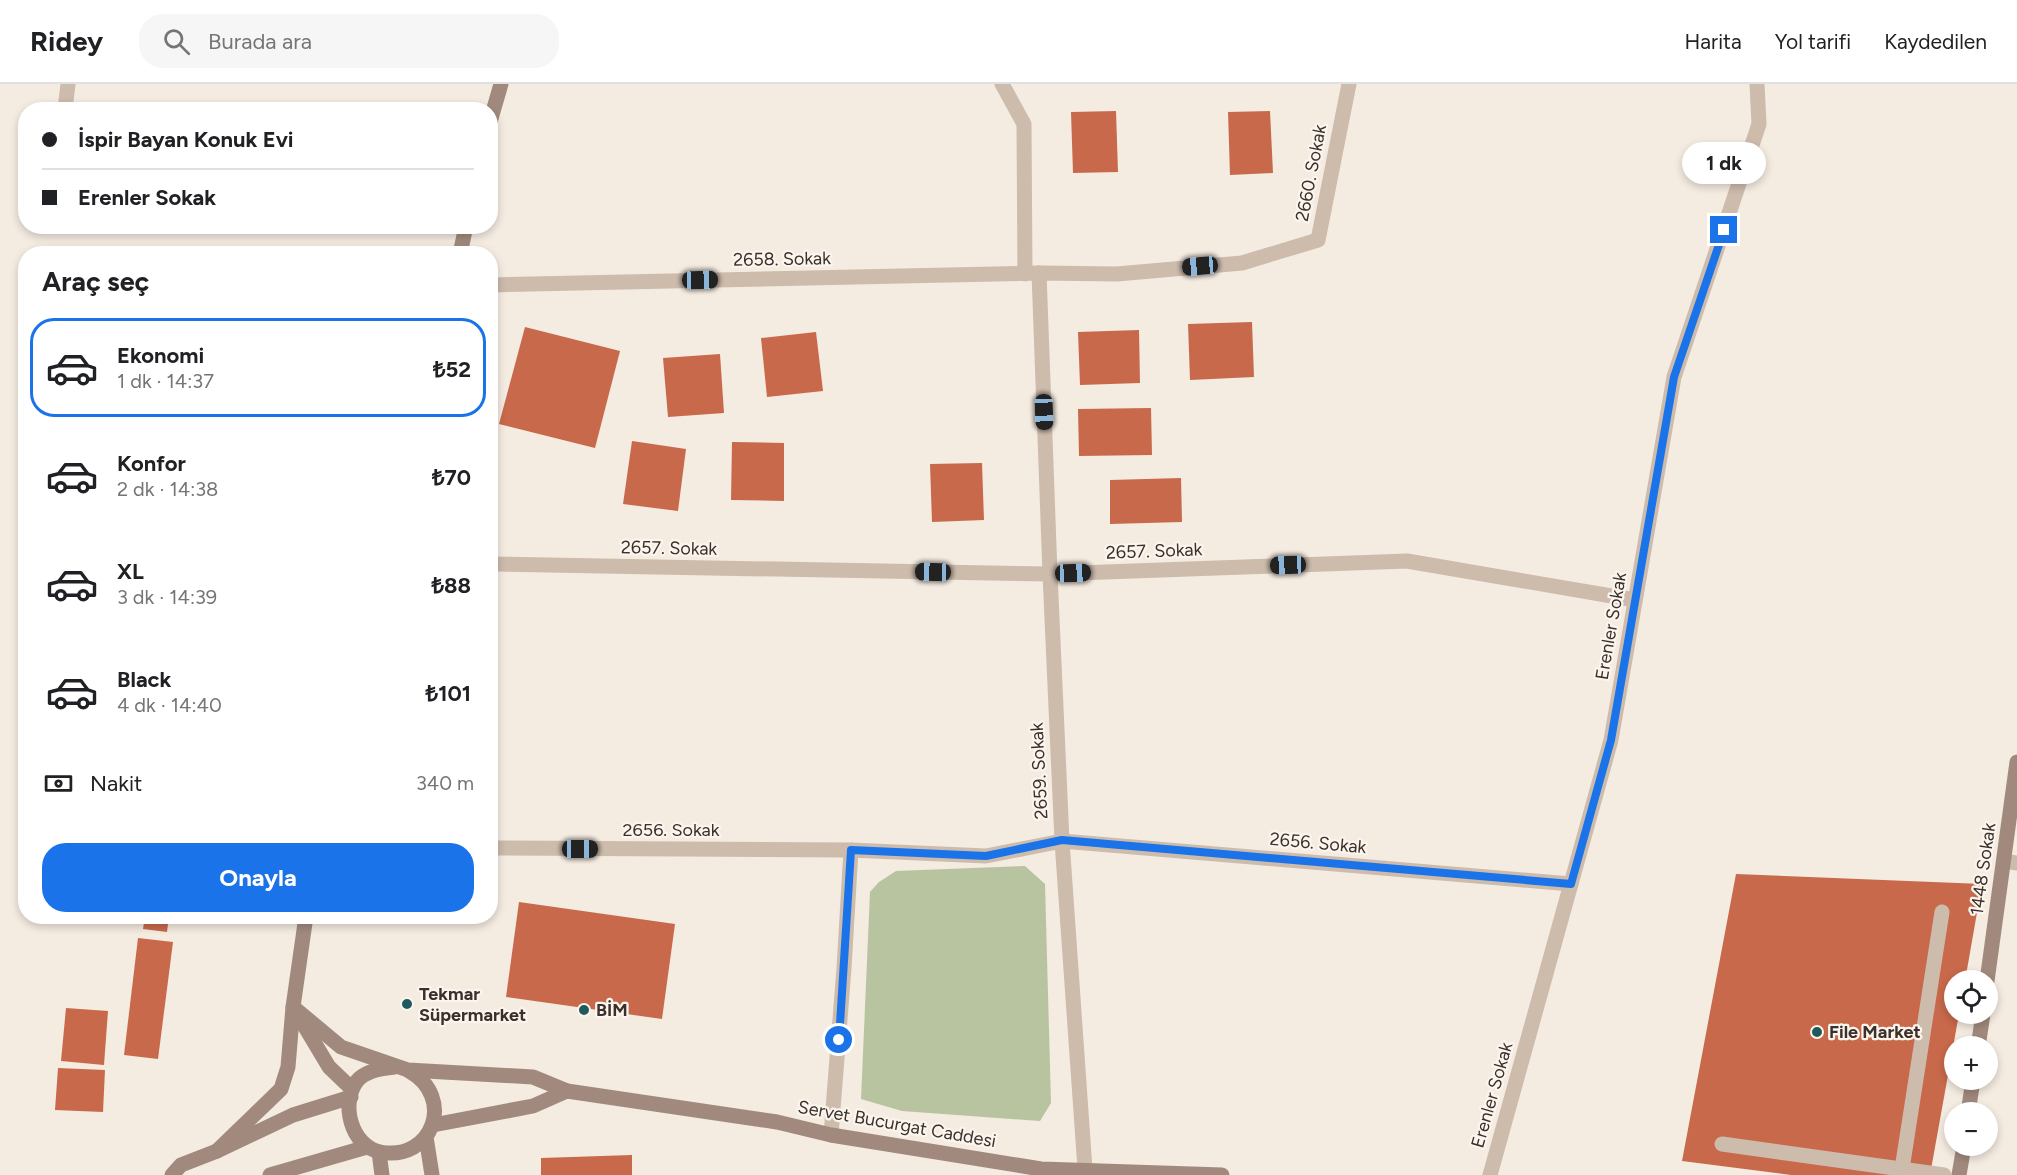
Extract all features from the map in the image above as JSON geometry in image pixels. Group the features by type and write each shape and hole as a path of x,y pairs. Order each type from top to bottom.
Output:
{"main road":[{"path":"496,102 501,84"},
{"name":"1448 Sokak","path":"1989,970 2011,862 2017,762"},
{"path":"217,1151 281,1089 288,1067 293,1007 305,924"},
{"path":"293,1007 341,1047 419,1076 428,1086 435,1105 429,1131 432,1175"},
{"path":"293,1007 329,1067 352,1093"},
{"path":"382,1175 373,1150 355,1132 350,1119 352,1093 359,1078 382,1068 402,1069"},
{"name":"Servet Bucurgat Caddesi","path":"402,1069 533,1077 567,1091 777,1122 831,1135 1041,1169 1222,1175"},
{"path":"270,1175 373,1150 391,1153 406,1150 418,1144 429,1131 533,1106 567,1091"},
{"path":"172,1175 181,1165 294,1115 352,1093"},
{"path":"1959,1175 1962,1156"}],"street":[{"path":"66,102 68,84"},
{"name":"2659. Sokak","path":"851,850 986,856 1062,840 1050,574 1024,124 1002,84"},
{"name":"2660. Sokak","path":"1032,273 1117,273 1242,263 1318,240 1349,84"},
{"name":"Erenler Sokak","path":"1490,1175 1611,740 1674,377 1759,124 1758,84"},
{"name":"2658. Sokak","path":"498,285 1032,273"},
{"name":"2657. Sokak","path":"498,564 1050,574 1407,561 1635,600"},
{"path":"1062,840 1085,1169"},
{"name":"2656. Sokak","path":"1062,840 1571,884"},
{"name":"2656. Sokak","path":"498,848 851,850"},
{"path":"831,1135 851,850"},
{"path":"1902,1169 1942,912"},
{"path":"1722,1143 1944,1175"}],"green space":[{"path":"1025,866 1045,884 1051,1103 1040,1121 902,1111 861,1099 870,892 879,882 896,871"}],"building":[{"path":"1116,111 1118,172 1073,173 1071,112"},
{"path":"1270,111 1273,173 1230,175 1228,112"},
{"path":"1252,322 1254,377 1190,380 1188,324"},
{"path":"525,327 620,351 595,448 499,424"},
{"path":"1139,330 1140,383 1080,385 1078,332"},
{"path":"816,332 823,391 767,397 761,338"},
{"path":"720,354 724,413 668,417 663,358"},
{"path":"1151,408 1152,455 1079,456 1078,409"},
{"path":"632,441 686,449 678,511 623,504"},
{"path":"732,442 784,443 784,501 731,500"},
{"path":"982,463 984,520 932,522 930,464"},
{"path":"1181,478 1182,522 1110,524 1110,480"},
{"name":"File Market","path":"1736,874 1982,884 1967,970 1944,970 1944,1024 1957,1024 1955,1036 1944,1036 1945,1090 1930,1175 1791,1175 1682,1161"},
{"path":"519,902 675,924 662,1019 506,997"},
{"path":"144,924 168,924 167,932 143,929"},
{"path":"138,938 173,942 158,1059 124,1055"},
{"path":"66,1008 108,1011 104,1065 61,1061"},
{"path":"58,1068 105,1070 103,1112 55,1110"},
{"path":"632,1155 632,1175 541,1175 541,1158"}],"place":[{"name":"Tekmar Süpermarket","path":"407,1004"},
{"name":"BİM","path":"584,1010"},
{"name":"File Market","path":"1817,1032"}],"route":[{"path":"839,1040 851,850 986,856 1062,840 1571,884 1611,740 1674,377 1724,230"}]}
